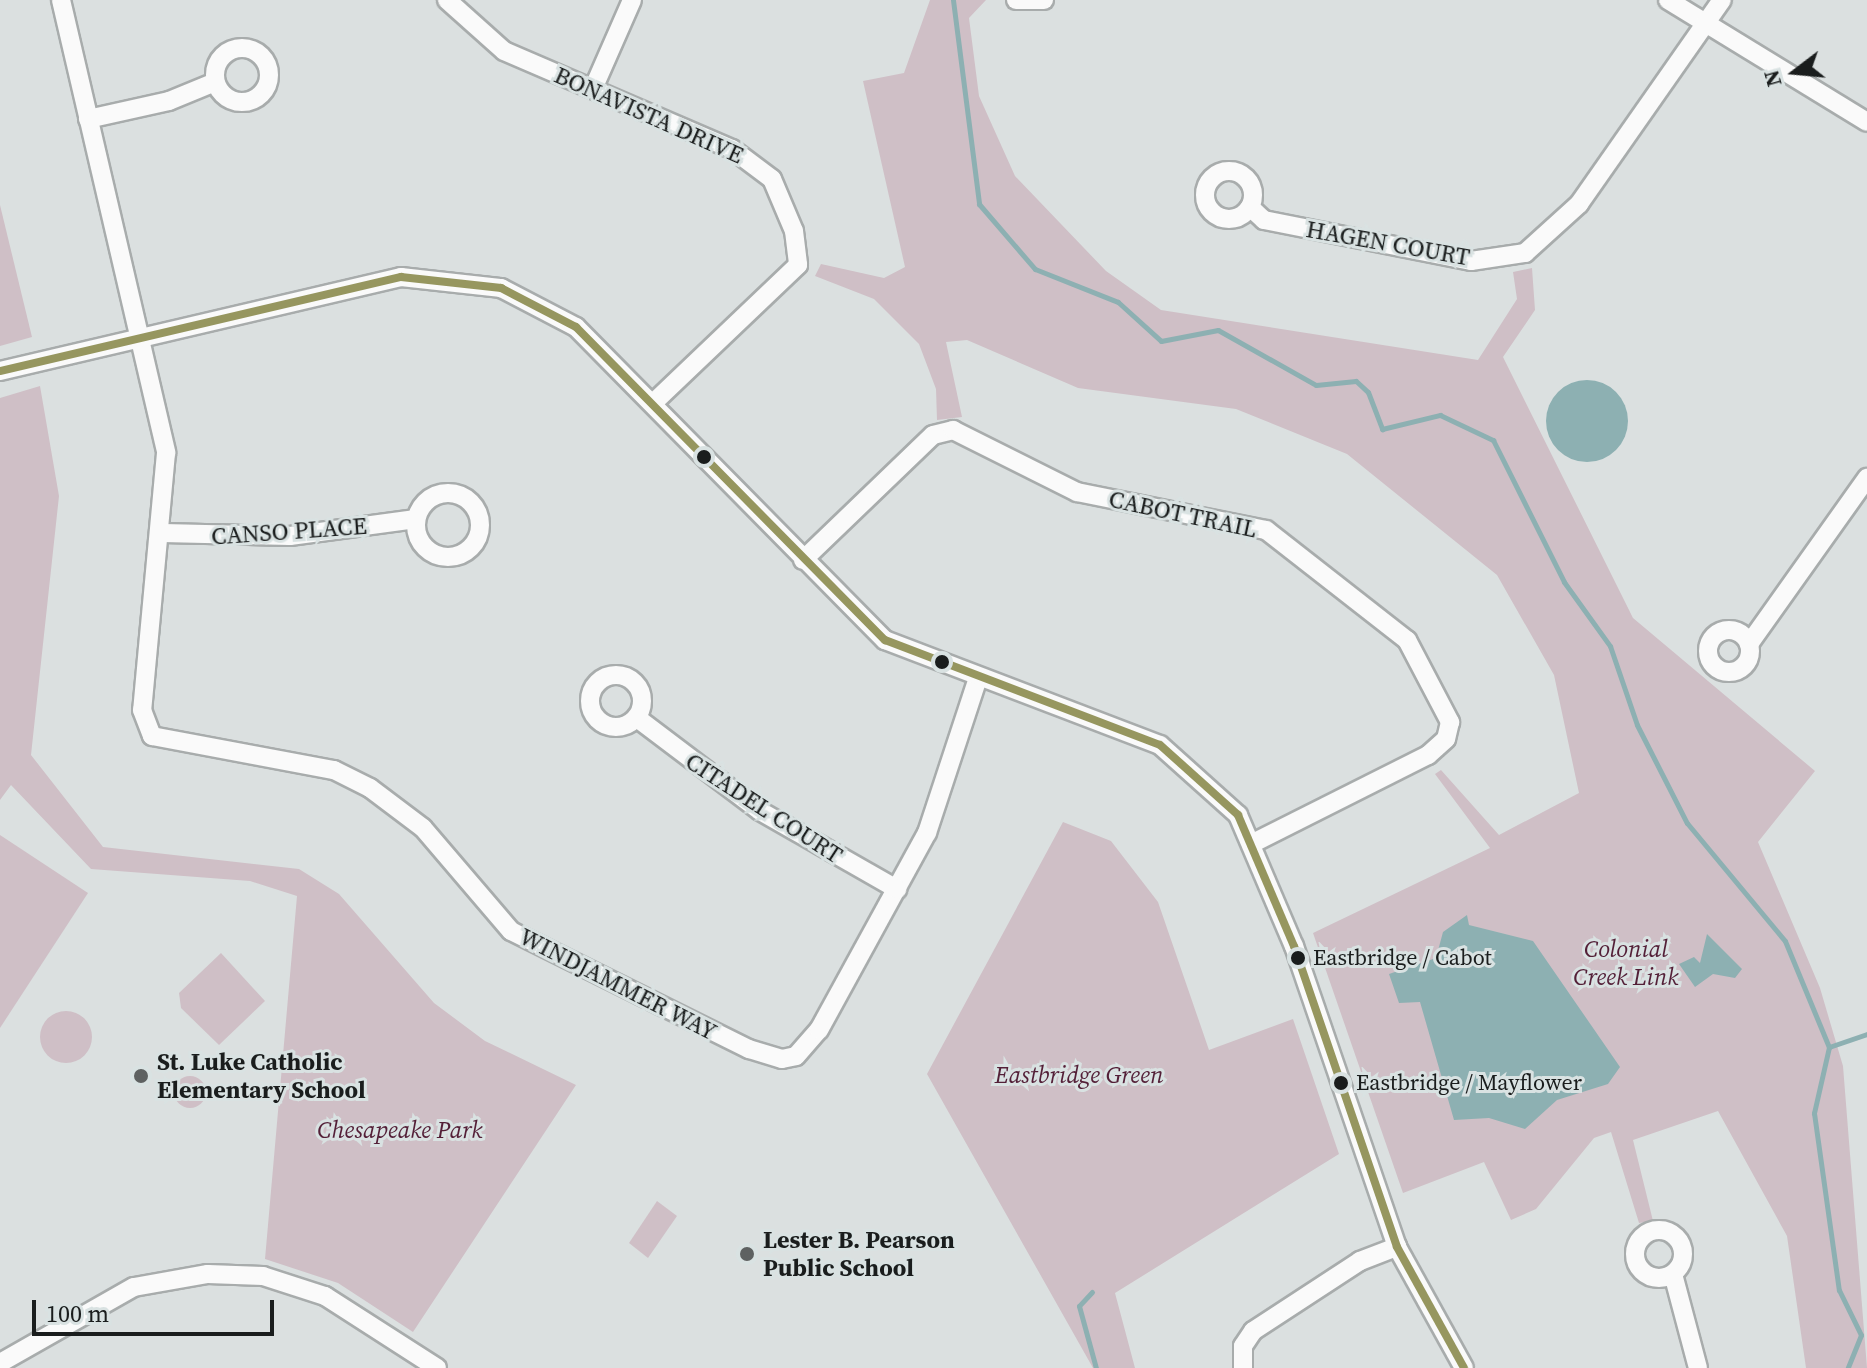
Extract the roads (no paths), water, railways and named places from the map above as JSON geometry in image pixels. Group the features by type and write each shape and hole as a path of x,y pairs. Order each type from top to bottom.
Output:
{"street":[{"path":"61,0 141,337"},
{"name":"BONAVISTA DRIVE","path":"447,0 484,39 754,162 772,179 798,248 787,278 656,400"},
{"path":"593,89 632,0"},
{"path":"1016,0 1044,0"},
{"path":"1668,0 1867,122"},
{"name":"HAGEN COURT","path":"1250,207 1264,220 1471,261 1525,253 1579,204 1722,0"},
{"path":"88,119 169,101 215,82"},
{"path":"0,371 401,277 464,279 541,304 656,400 803,560 885,640 1160,745 1212,787 1253,843 1397,1247 1464,1368"},
{"name":"WINDJAMMER WAY","path":"141,337 166,453 163,533 142,710 152,736 334,770 370,788 423,828 511,931 548,953 782,1059 796,1056 819,1030 927,833 978,678"},
{"name":"CABOT TRAIL","path":"803,560 933,435 953,430 1077,492 1266,530 1407,640 1450,722 1446,739 1428,755 1253,843"},
{"path":"1749,644 1867,478"},
{"name":"CANSO PLACE","path":"163,533 243,539 416,519"},
{"name":"CITADEL COURT","path":"637,718 760,811 897,889"},
{"path":"1243,1368 1243,1346 1253,1331 1360,1261 1397,1247"},
{"path":"0,1363 134,1287 208,1274 263,1276 325,1296 437,1368"},
{"path":"1673,1274 1698,1368"}],"water":[{"path":"1587,380 1603,383 1616,392 1625,405 1628,421 1625,437 1616,450 1603,459 1587,462 1571,459 1558,450 1549,437 1546,421 1549,405 1558,392 1571,383"},
{"path":"1467,915 1469,925 1533,941 1620,1067 1608,1084 1557,1100 1525,1129 1489,1118 1454,1120 1420,1002 1399,1003 1389,974 1436,958 1443,932"},
{"path":"1707,934 1742,969 1735,978 1713,974 1695,987 1679,964 1694,957 1700,963"}],"waterway":[{"path":"953,0 979,204 1035,269 1118,302 1161,341 1218,330 1316,385 1356,381 1368,392 1382,429 1440,415 1493,440 1564,582 1610,646 1637,725 1687,823 1785,941 1829,1047 1814,1113 1839,1290 1861,1335 1848,1368"},
{"path":"1829,1047 1867,1034"},
{"path":"1092,1292 1079,1306 1096,1368"}],"place":[{"name":"Eastbridge / Cabot","path":"1298,958"},
{"name":"St. Luke Catholic Elementary School","path":"141,1076"},
{"name":"Eastbridge / Mayflower","path":"1341,1083"},
{"name":"Lester B. Pearson Public School","path":"747,1254"}],"park label":[{"name":"Colonial Creek Link","path":"1626,963"},
{"name":"Eastbridge Green","path":"1079,1075"},
{"name":"Chesapeake Park","path":"400,1130"}]}
